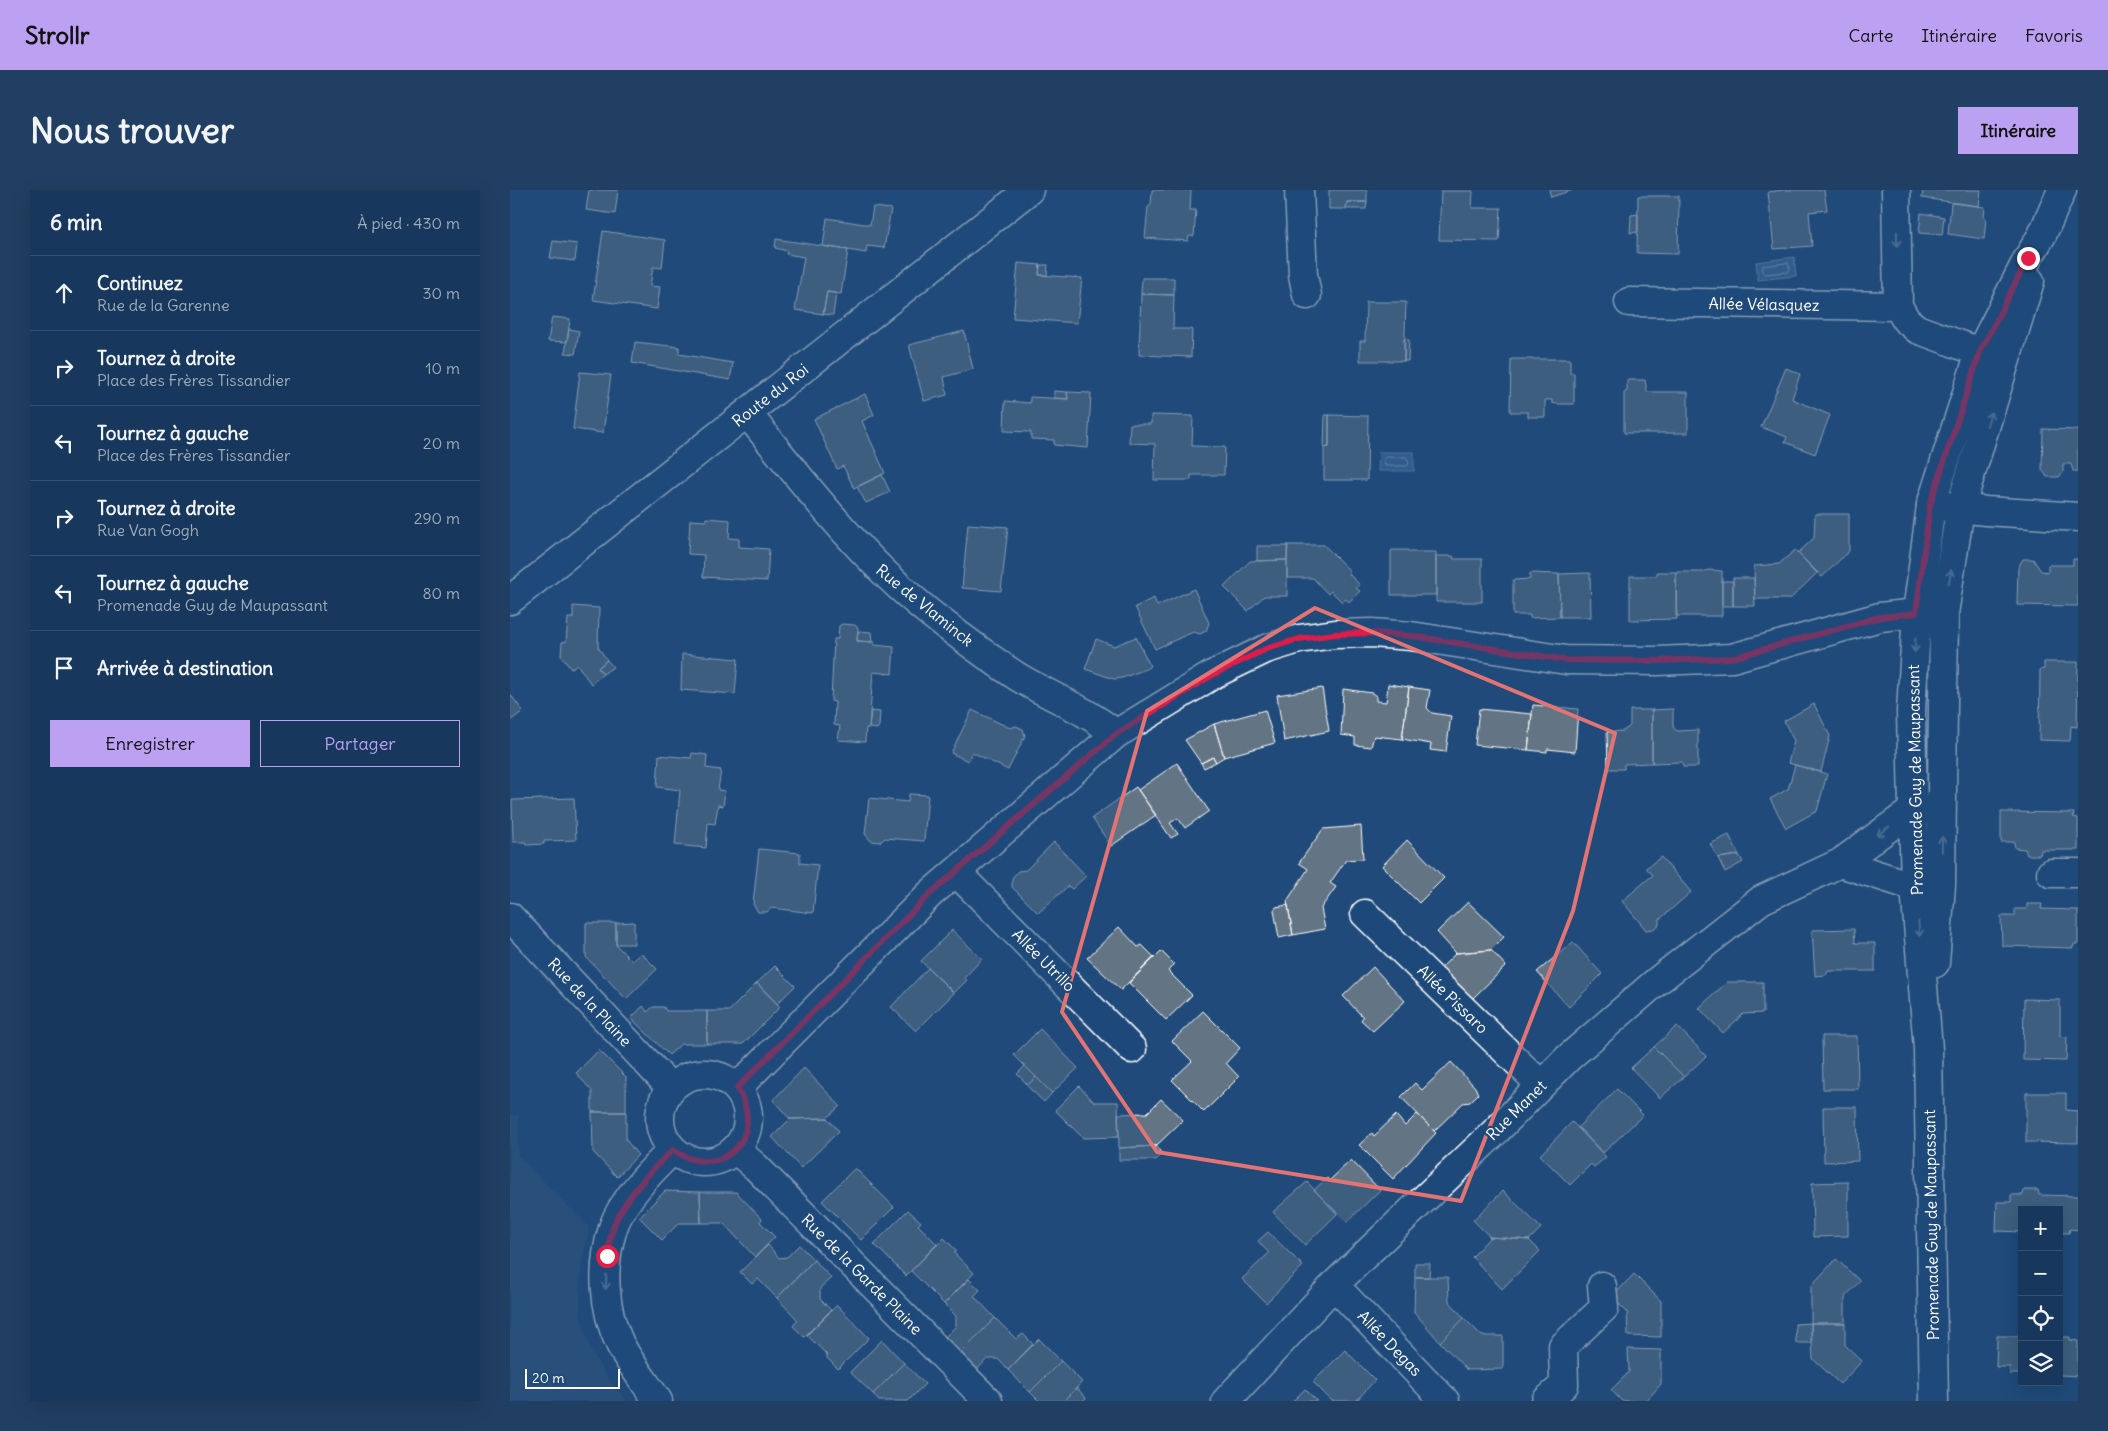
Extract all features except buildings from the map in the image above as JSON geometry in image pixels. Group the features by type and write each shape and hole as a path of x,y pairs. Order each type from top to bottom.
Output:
{"street":[{"name":"Route du Roi","path":"510,600 1029,190"},
{"path":"1299,190 1303,275 1307,295"},
{"path":"1896,190 1898,306 1906,320 1917,329 2007,362"},
{"name":"Promenade Guy de Maupassant","path":"1928,886 1913,810 1911,711 1916,613 1930,505 1980,352 2028,258 2042,235 2062,190"},
{"name":"Promenade Guy de Maupassant","path":"1934,1401 1928,1050 1928,886 1942,811 1944,614 1960,509 2007,362 2042,235"},
{"name":"Allée Vélasquez","path":"1629,302 1898,306"},
{"name":"Rue de Vlaminck","path":"747,413 846,533 876,566 909,596 1018,677 1087,713 1116,734"},
{"path":"1930,505 1960,509 2078,517"},
{"path":"737,1088 930,894 1116,734 1214,674 1266,649 1299,639 1335,634 1372,633 1412,636 1566,660 1666,661 1732,658 1880,617 1916,613 1944,614"},
{"path":"1913,810 1942,811"},
{"name":"Rue Manet","path":"1226,1401 1334,1285 1568,1058 1656,982 1761,900 1840,863 1913,810"},
{"path":"1840,863 1928,886"},
{"name":"Allée Utrillo","path":"956,872 1132,1049"},
{"path":"2051,873 2078,873"},
{"name":"Allée Pissaro","path":"1364,914 1542,1085"},
{"name":"Rue de la Plaine","path":"510,918 671,1088"},
{"path":"696,1074 711,1074 725,1078 737,1088 744,1099 748,1112 743,1138 735,1149 724,1157 711,1162 698,1162 685,1158 673,1150 665,1139 660,1126 659,1112 663,1099 671,1088 682,1078 696,1074"},
{"name":"Rue de la Garde Plaine","path":"735,1149 756,1167 988,1401"},
{"path":"658,1401 620,1343 606,1299 607,1256 613,1227 632,1195 658,1164 673,1150"},
{"name":"Allée Degas","path":"1334,1285 1445,1401"},
{"path":"1546,1401 1564,1385 1564,1346 1604,1308 1602,1286"}],"highlighted area":[{"path":"1315,608 1615,733 1573,911 1461,1201 1157,1152 1062,1012 1147,711"}],"shaded area":[{"path":"510,1114 519,1116 518,1156 589,1227 580,1277 580,1314 591,1350 610,1382 628,1401 510,1401"}],"water":[{"path":"1794,257 1796,276 1758,280 1756,262"},
{"path":"1379,452 1414,452 1414,471 1378,471"}],"route":[{"path":"607,1256 613,1227 632,1195 658,1164 673,1150 685,1158 698,1162 711,1162 724,1157 735,1149 743,1138 748,1112 744,1099 737,1088 930,894 1116,734 1163,703 1214,674 1266,649 1299,639 1335,634 1372,633 1412,636 1566,660 1657,661 1732,658 1880,617 1916,613 1930,505 1980,352 2028,258"}]}
